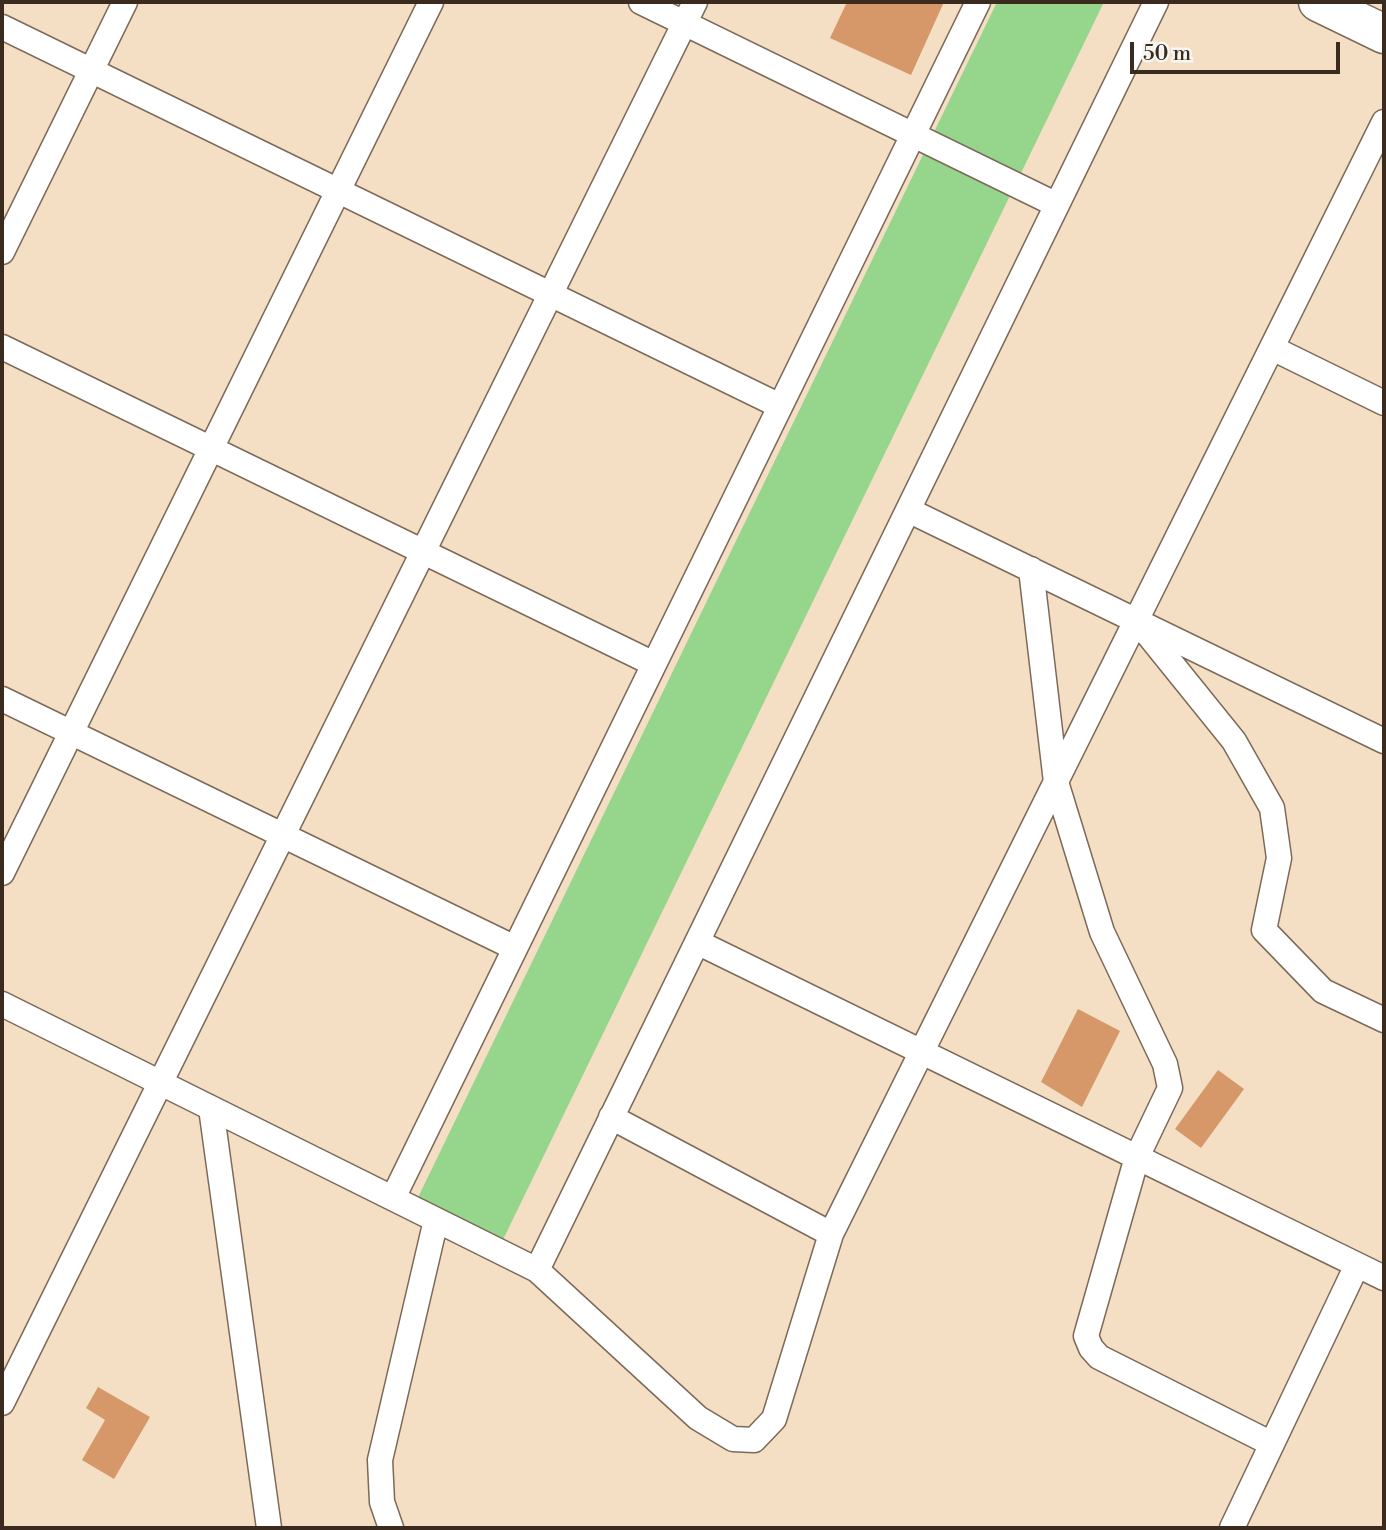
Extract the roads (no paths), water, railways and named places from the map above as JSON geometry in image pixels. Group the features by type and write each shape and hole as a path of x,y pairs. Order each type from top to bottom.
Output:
{"main road":[{"path":"1318,2 1384,34"}],"street":[{"path":"2,252 125,2"},
{"path":"2,873 431,2"},
{"path":"641,2 690,12 913,135 1058,205"},
{"path":"393,1198 978,2"},
{"path":"537,1270 1156,2"},
{"path":"2,1402 690,12"},
{"path":"2,27 780,406"},
{"path":"2,1004 537,1270 698,1418 733,1440 754,1440 774,1419 831,1234 1384,122"},
{"path":"2,346 654,664"},
{"path":"1272,348 1384,403"},
{"path":"908,510 1384,741"},
{"path":"1031,569 1056,782 1102,932 1165,1064 1170,1088 1137,1157 1086,1336 1099,1357 1272,1444"},
{"path":"1136,620 1234,741 1272,808 1279,858 1264,930 1323,990 1384,1020"},
{"path":"2,699 515,948"},
{"path":"697,942 1384,1278"},
{"path":"211,1108 269,1528"},
{"path":"611,1117 831,1234"},
{"path":"391,1528 382,1502 380,1460 436,1220"},
{"path":"1232,1528 1357,1265"}]}
